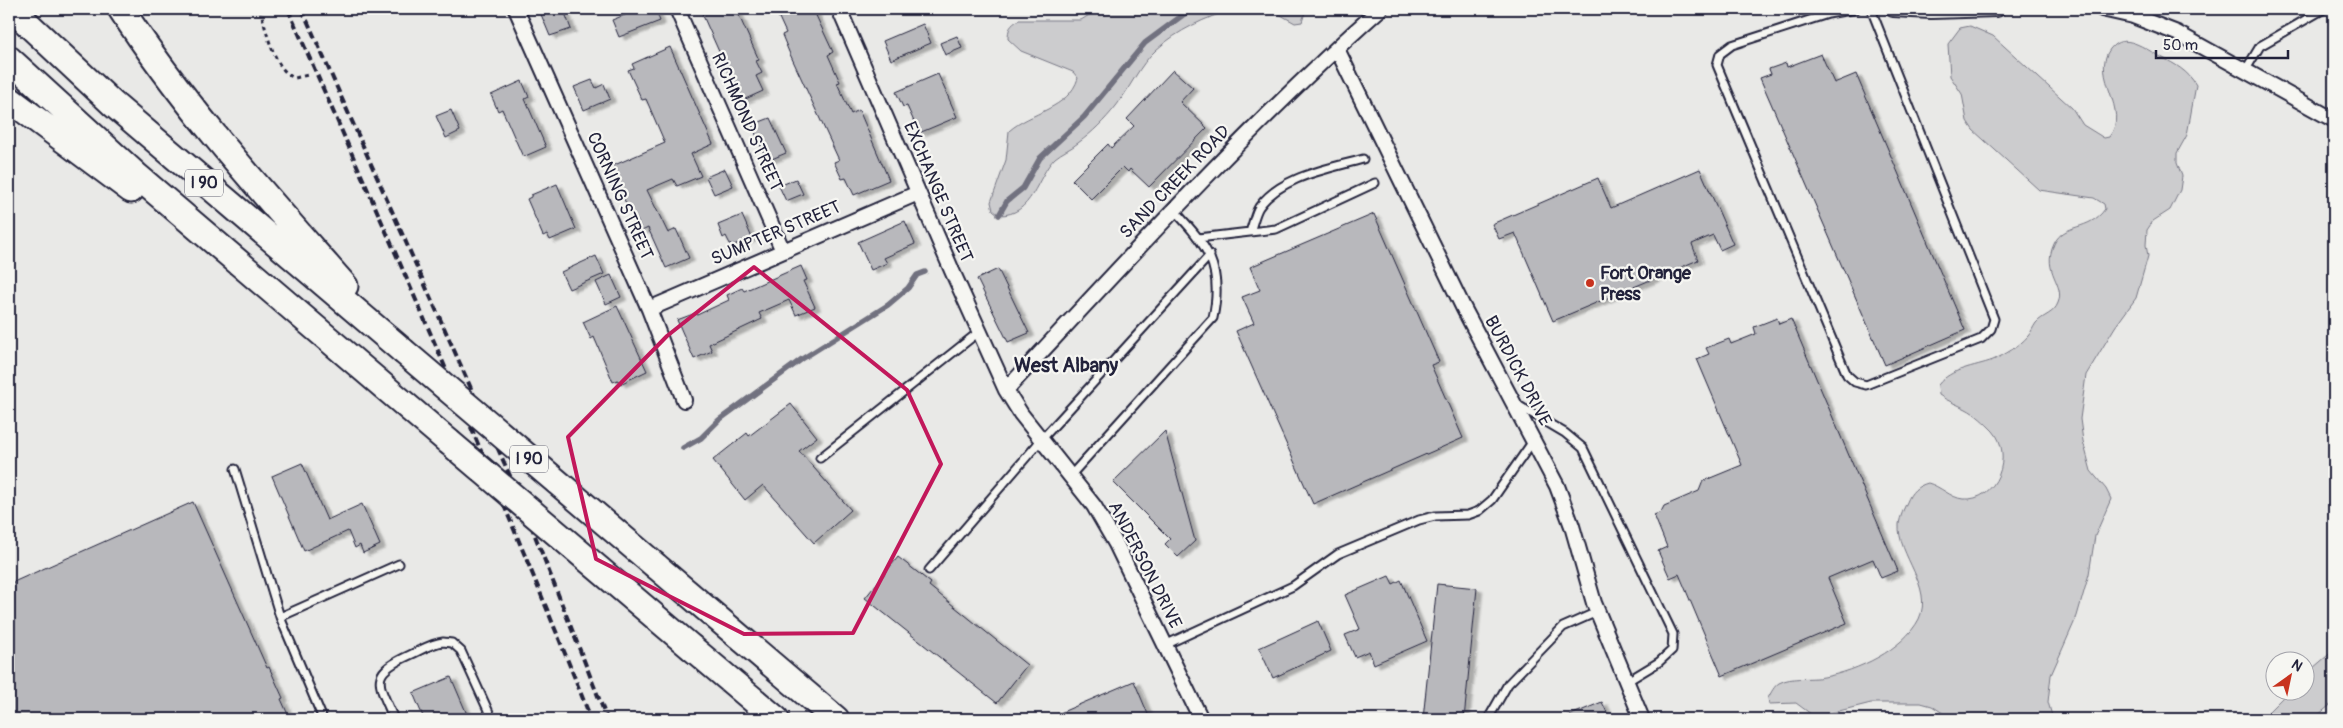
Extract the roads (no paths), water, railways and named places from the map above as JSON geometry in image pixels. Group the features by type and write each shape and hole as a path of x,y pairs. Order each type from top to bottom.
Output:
{"highway":[{"name":"I 90","path":"12,9 113,104 836,719"},
{"path":"121,9 175,86 213,135 402,351"},
{"name":"I 90","path":"9,59 129,169 776,719"},
{"path":"9,99 332,342"}],"street":[{"name":"CORNING STREET","path":"516,9 649,309 684,400"},
{"name":"RICHMOND STREET","path":"677,9 782,251"},
{"name":"EXCHANGE STREET","path":"838,9 1006,390"},
{"name":"SAND CREEK ROAD","path":"1006,390 1174,210 1254,128 1380,9"},
{"path":"1893,9 1931,11 1997,9"},
{"path":"2102,9 2133,16 2161,26 2334,120"},
{"name":"BURDICK DRIVE","path":"1337,49 1464,309 1565,505 1598,612 1642,719"},
{"name":"SUMPTER STREET","path":"649,309 918,193"},
{"name":"ANDERSON DRIVE","path":"1006,390 1021,414 1071,474 1094,506 1116,544 1201,719"}],"lane":[{"path":"1856,9 1828,14 1732,45 1720,54 1718,65 1845,372 1852,381 1866,385 1981,339 1992,329 1994,319 1871,9"},
{"path":"2245,71 2260,46 2324,9"},
{"path":"1250,232 1259,207 1277,190 1302,177 1362,159"},
{"path":"1198,238 1276,229 1375,183"},
{"path":"1071,474 1213,318 1216,303 1216,285 1210,255 1174,210"},
{"path":"929,570 1042,439 1210,255"},
{"path":"820,458 980,331"},
{"path":"1513,403 1565,432 1583,448 1673,634 1672,650 1659,662 1626,683"},
{"path":"1165,645 1293,586 1338,554 1418,520 1435,516 1468,515 1479,511 1492,500 1533,441"},
{"path":"235,469 280,617 323,719"},
{"path":"280,617 399,564"},
{"path":"1488,719 1508,684 1562,627 1598,612"},
{"path":"394,719 380,687 383,671 392,663 444,642 452,643 461,651 492,719"}],"waterway":[{"path":"999,215 1007,201 1023,188 1040,158 1084,117 1145,43 1191,9"},
{"path":"683,448 701,438 719,420 802,359 888,305 908,288 917,275 925,272"}],"railway":[{"path":"288,9 405,274 519,540 591,719"},
{"path":"302,9 523,505 607,719"}],"place":[{"name":"Fort Orange Press","path":"1590,283"}],"district":[{"name":"West Albany","path":"1066,365"}]}
